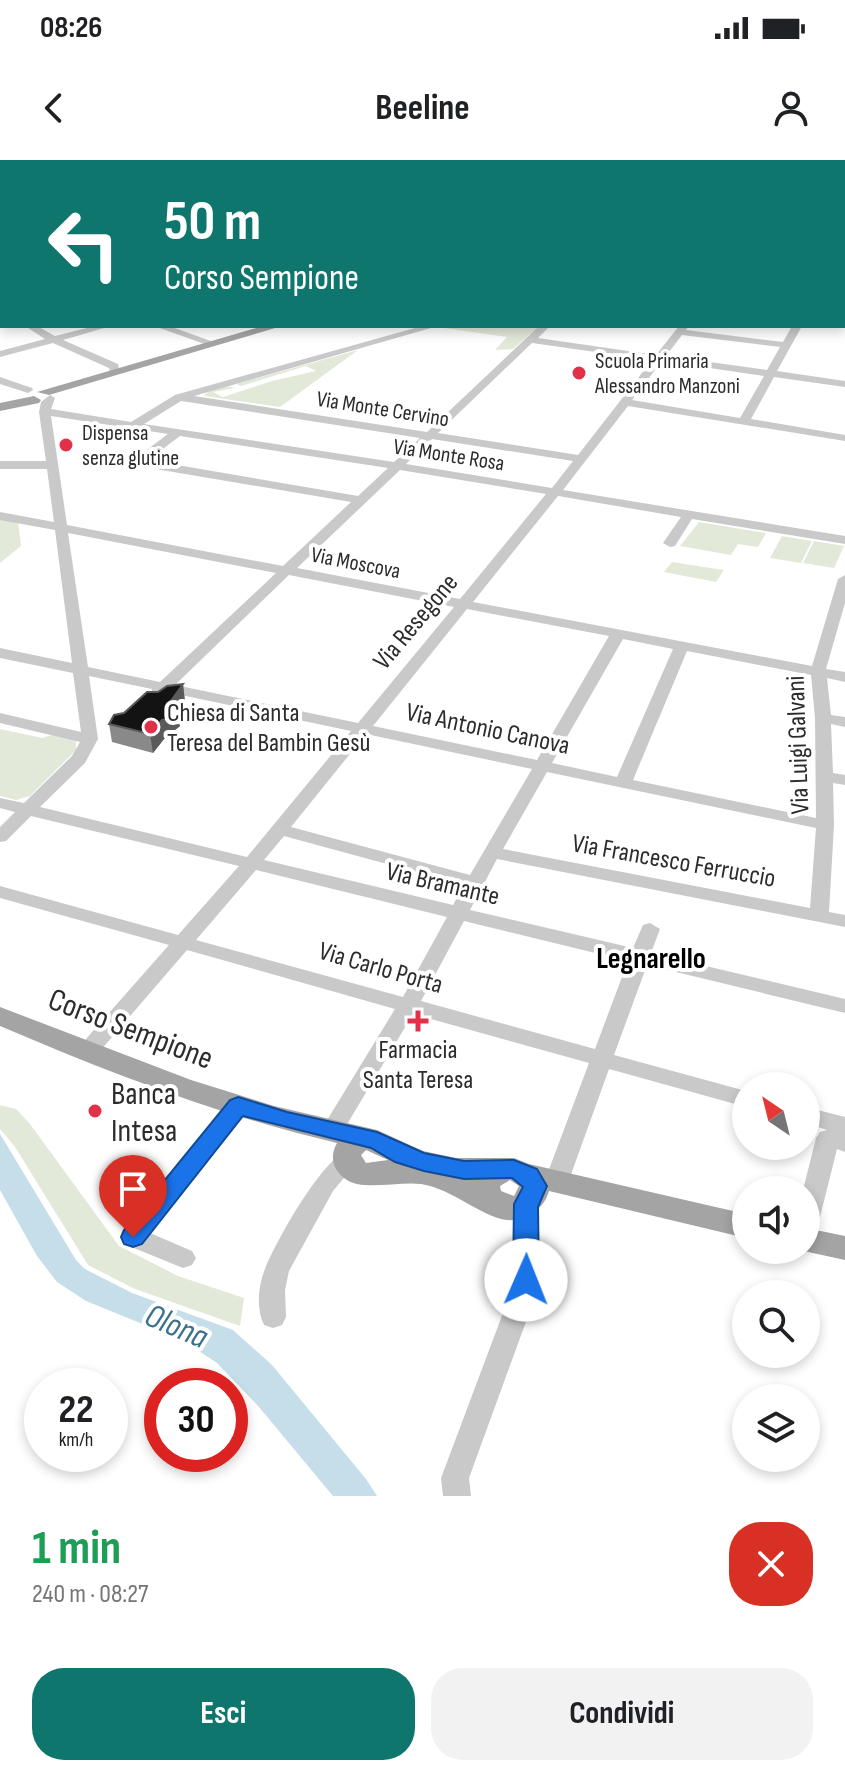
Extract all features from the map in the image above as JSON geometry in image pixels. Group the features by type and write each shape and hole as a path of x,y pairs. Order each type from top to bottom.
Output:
{"main road":[{"path":"0,406 42,397 269,328"},
{"name":"Corso Sempione","path":"0,1016 170,1085 287,1121 351,1151 381,1143 409,1158 446,1167 530,1186 567,1192 593,1191 732,1223"},
{"path":"351,1151 398,1170 465,1184 492,1202"},
{"path":"492,1202 485,1193 485,1182 493,1173 530,1186"},
{"path":"820,1243 845,1248"}],"street":[{"path":"33,328 114,366 115,373"},
{"path":"0,354 99,328"},
{"path":"165,328 214,344"},
{"path":"134,425 179,397 426,328"},
{"path":"141,707 543,328"},
{"path":"743,423 796,328"},
{"path":"682,329 785,345"},
{"name":"Via Resegone","path":"86,1053 251,864 555,492 682,329"},
{"path":"530,340 845,384"},
{"name":"Via Monte Rosa","path":"0,380 42,397 134,425 845,540"},
{"path":"0,837 79,759 90,739 42,397"},
{"name":"Via Monte Cervino","path":"179,397 581,459"},
{"path":"623,402 845,438"},
{"path":"178,432 140,461 360,500"},
{"path":"0,465 52,465"},
{"path":"670,543 689,514"},
{"name":"Via Moscova","path":"0,516 845,677"},
{"name":"Via Luigi Galvani","path":"819,914 825,825 823,718 818,671 845,579"},
{"path":"273,1317 272,1290 277,1270 317,1201 336,1183 409,1004 475,882 618,634"},
{"path":"623,783 682,646"},
{"name":"Via Antonio Canova","path":"0,653 825,825"},
{"path":"0,718 90,739"},
{"path":"823,718 845,722"},
{"path":"823,776 845,780"},
{"name":"Via Bramante","path":"0,803 845,1006"},
{"path":"279,829 475,882"},
{"name":"Via Francesco Ferruccio","path":"493,853 845,921"},
{"name":"Via Carlo Porta","path":"0,892 732,1095"},
{"path":"457,1496 455,1478 522,1297 526,1280 530,1186 601,1058 650,929"},
{"path":"183,1258 133,1237 238,1106"},
{"path":"820,1119 845,1126"},
{"path":"818,1176 828,1138 845,1143"},
{"path":"492,1202 511,1221 526,1245"}],"green space":[{"path":"444,328 537,328 513,349 495,350 507,337"},
{"path":"358,350 280,407 204,396 218,388 234,388 213,392 223,397 316,371 306,366 241,386 236,384"},
{"path":"0,519 18,522 21,546 0,563"},
{"path":"699,522 766,533 758,547 738,544 731,555 680,546"},
{"path":"782,536 812,541 801,563 770,558"},
{"path":"814,541 844,546 834,568 803,563"},
{"path":"672,562 724,570 716,582 664,572"},
{"path":"0,729 76,741 76,750 30,796 16,800 0,796"},
{"path":"0,1105 16,1109 30,1124 119,1246 178,1276 244,1298 240,1326 135,1289 88,1265 15,1147 0,1129"}],"water":[{"name":"Olona","path":"0,1134 76,1260 85,1269 132,1293 233,1330 272,1365 377,1496 333,1496 248,1395 248,1368 222,1368 182,1340 86,1301 57,1282 37,1256 0,1190"}],"building":[{"path":"183,684 168,705 178,707 169,714 174,719 162,720 150,734 109,724 114,715 124,713 147,692"}],"place":[{"name":"Scuola Primaria Alessandro Manzoni","path":"579,373"},
{"name":"Dispensa senza glutine","path":"66,445"},
{"name":"Chiesa di Santa Teresa del Bambin Gesù","path":"151,727"},
{"name":"Farmacia Santa Teresa","path":"418,1021"},
{"name":"Banca Intesa","path":"95,1111"}],"district":[{"name":"Legnarello","path":"651,958"}],"route":[{"path":"133,1237 238,1106 287,1121 377,1141 397,1153 424,1162 464,1170 522,1171 533,1180 535,1186 535,1193 526,1204 526,1280"}]}
